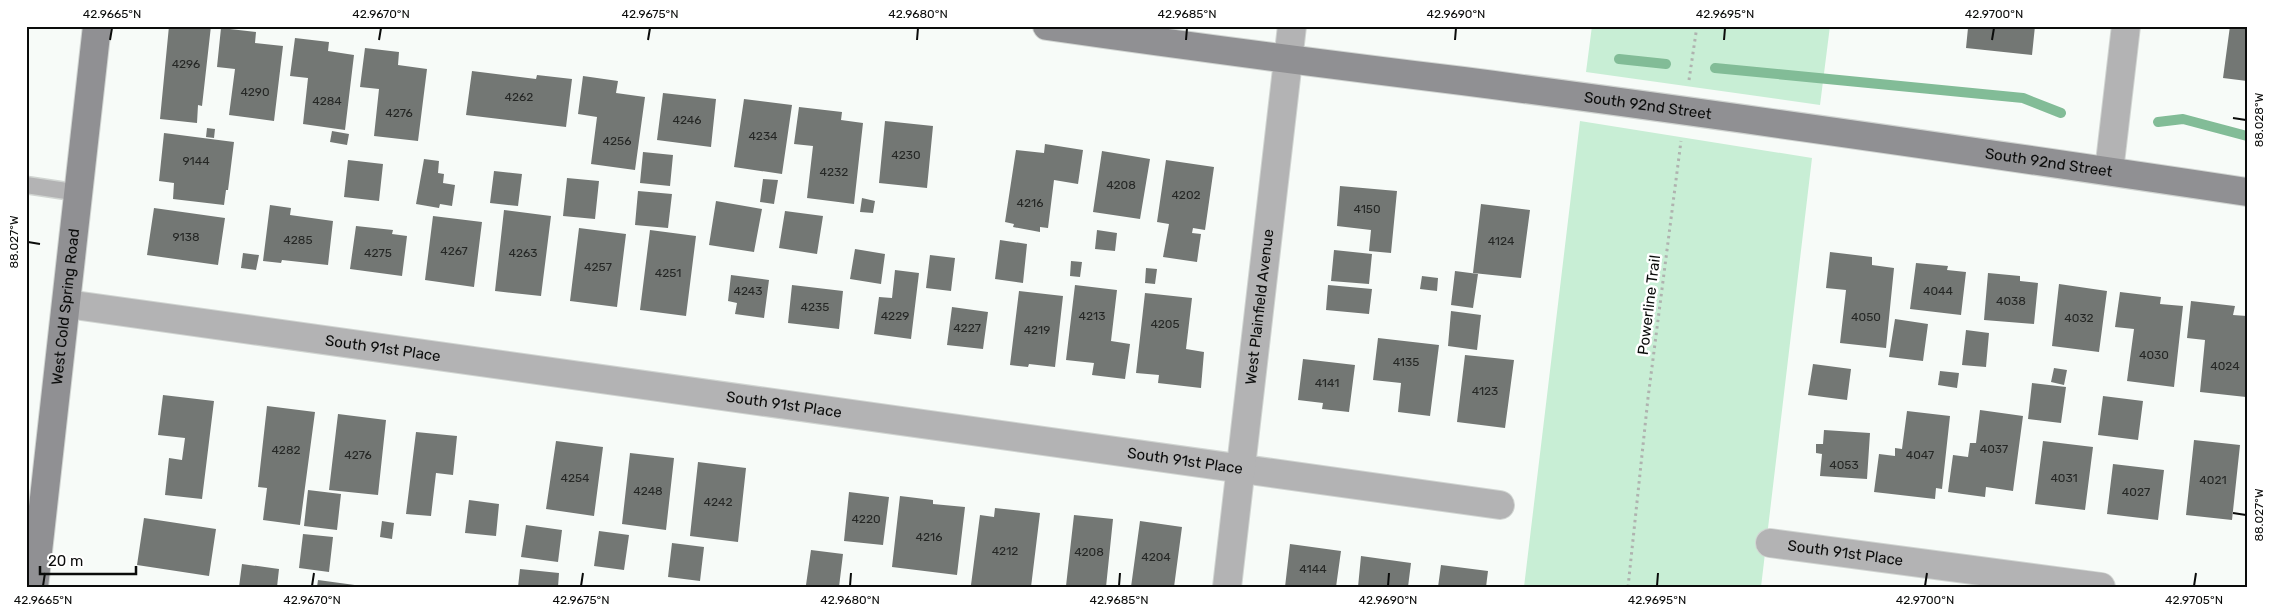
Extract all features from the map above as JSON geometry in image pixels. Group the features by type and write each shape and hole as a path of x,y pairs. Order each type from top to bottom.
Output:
{"main road":[{"name":"West Cold Spring Road","path":"34,587 80,193 97,26"},
{"name":"South 92nd Street","path":"1047,26 1288,61 1464,82 1685,112 2247,192"}],"street":[{"name":"West Plainfield Avenue","path":"1227,587 1292,26"},
{"path":"2109,171 2126,26"},
{"name":"South 91st Place","path":"67,304 1500,505"},
{"name":"South 91st Place","path":"1770,543 2100,587"}],"lane":[{"path":"26,185 80,193"}],"path":[{"name":"Powerline Trail","path":"1628,587 1648,398 1697,26"}],"green space":[{"path":"1592,26 1830,26 1820,105 1586,72"},
{"path":"1580,121 1812,158 1761,587 1524,587"}],"building":[{"path":"169,26 211,26 202,106 198,105 197,123 160,119"},
{"path":"1960,26 2035,26 2032,55 1966,48 1968,28"},
{"path":"2230,26 2247,26 2247,81 2223,78"},
{"path":"221,28 256,32 255,43 283,46 274,121 229,115 235,69 217,67"},
{"path":"295,38 329,42 328,51 354,55 345,130 303,124 308,78 290,76"},
{"path":"365,48 399,52 398,65 427,69 418,141 374,136 379,89 360,87"},
{"path":"472,71 536,79 537,75 572,79 566,127 466,115"},
{"path":"583,76 618,81 616,93 645,97 635,170 591,164 597,117 578,114"},
{"path":"663,93 716,99 711,147 657,140"},
{"path":"744,99 792,105 782,174 734,167"},
{"path":"799,107 842,112 841,120 863,123 854,204 807,198 813,146 794,144"},
{"path":"885,121 933,126 927,188 879,183"},
{"path":"207,128 215,129 214,138 206,137"},
{"path":"332,131 349,134 347,145 330,142"},
{"path":"164,133 234,142 228,190 226,190 224,205 173,199 174,183 159,181"},
{"path":"1045,144 1083,150 1078,184 1054,180 1048,228 1040,227 1040,232 1013,227 1014,224 1005,222 1016,150 1044,153"},
{"path":"1102,151 1150,159 1140,219 1093,212"},
{"path":"643,152 673,155 670,186 640,183"},
{"path":"424,159 439,161 438,173 444,174 443,183 455,185 452,206 440,204 439,208 416,204"},
{"path":"348,160 383,164 379,201 344,197"},
{"path":"1166,160 1214,167 1205,230 1193,228 1192,233 1201,234 1197,262 1163,257 1169,224 1157,222"},
{"path":"494,171 522,174 518,206 490,203"},
{"path":"567,178 599,181 595,219 563,216"},
{"path":"763,179 778,180 774,204 760,202"},
{"path":"1340,186 1397,191 1391,253 1369,251 1371,230 1337,226"},
{"path":"638,191 672,194 668,228 635,225"},
{"path":"862,198 875,201 873,213 860,212"},
{"path":"716,201 762,209 754,252 709,245"},
{"path":"1481,204 1530,210 1521,278 1473,273"},
{"path":"270,205 291,208 290,215 333,221 328,265 282,260 281,263 263,261"},
{"path":"154,208 225,218 218,265 147,255"},
{"path":"504,210 551,216 541,296 495,291"},
{"path":"785,211 823,216 817,254 779,248"},
{"path":"433,216 482,222 474,287 425,280"},
{"path":"356,226 393,230 392,234 407,236 402,276 350,269"},
{"path":"579,228 626,234 617,307 570,301"},
{"path":"650,230 696,236 686,316 640,310"},
{"path":"1097,230 1117,233 1115,251 1095,249"},
{"path":"1000,240 1027,244 1023,283 995,279"},
{"path":"855,249 885,254 881,284 850,279"},
{"path":"1334,250 1372,254 1369,284 1331,281"},
{"path":"1830,252 1872,257 1872,265 1894,268 1886,348 1840,343 1846,290 1826,288"},
{"path":"243,253 259,255 256,270 241,268"},
{"path":"930,255 955,258 951,291 926,288"},
{"path":"1071,261 1082,262 1080,277 1070,276"},
{"path":"1916,263 1948,266 1947,270 1966,272 1961,315 1910,309"},
{"path":"1146,268 1157,269 1155,284 1145,283"},
{"path":"895,270 919,273 911,339 874,334 879,297 892,298"},
{"path":"1455,271 1478,274 1473,308 1451,305"},
{"path":"1988,273 2020,276 2020,281 2038,283 2034,324 1984,320"},
{"path":"731,275 769,280 764,318 735,314 737,303 728,301"},
{"path":"1422,276 1438,278 1437,291 1420,289"},
{"path":"2059,284 2107,291 2099,352 2052,346"},
{"path":"792,285 843,291 839,329 788,323"},
{"path":"1075,285 1117,290 1111,341 1130,344 1125,379 1092,375 1094,363 1066,360"},
{"path":"1328,285 1372,289 1369,314 1326,310"},
{"path":"1019,291 1063,296 1055,367 1029,364 1028,367 1010,365"},
{"path":"2120,292 2161,297 2160,304 2183,306 2174,387 2127,381 2134,329 2115,327"},
{"path":"1145,293 1192,298 1186,349 1204,352 1201,388 1158,383 1159,375 1136,373"},
{"path":"2191,301 2235,306 2233,315 2247,316 2246,397 2200,392 2205,340 2187,338"},
{"path":"952,307 988,312 983,349 947,345"},
{"path":"1451,311 1481,315 1477,350 1448,346"},
{"path":"1895,319 1928,324 1923,361 1889,357"},
{"path":"1966,330 1989,333 1986,367 1962,365"},
{"path":"1378,338 1439,345 1430,416 1398,412 1401,383 1373,380"},
{"path":"1465,355 1514,360 1505,428 1457,422"},
{"path":"1303,359 1355,365 1349,412 1322,409 1323,403 1298,400"},
{"path":"1813,364 1851,369 1847,400 1808,395"},
{"path":"2054,368 2067,370 2064,385 2051,382"},
{"path":"1940,371 1959,373 1957,388 1938,385"},
{"path":"2032,383 2066,387 2061,423 2028,419"},
{"path":"163,395 214,401 202,499 165,495 169,458 182,460 185,438 158,435"},
{"path":"2103,396 2143,401 2138,440 2098,435"},
{"path":"267,406 315,412 300,525 263,520 267,488 258,487"},
{"path":"1980,410 2023,416 2013,491 1986,487 1985,497 1948,492 1953,455 1968,457 1970,443 1976,443"},
{"path":"1907,411 1950,416 1942,489 1936,488 1935,499 1874,492 1879,454 1895,456 1895,448 1902,449"},
{"path":"338,414 386,420 378,495 329,490"},
{"path":"1824,430 1870,433 1867,479 1820,476 1822,454 1816,453 1816,444 1823,444"},
{"path":"416,432 457,436 453,475 436,473 431,516 406,514"},
{"path":"2194,440 2240,445 2232,520 2186,515"},
{"path":"556,441 603,447 594,516 546,509"},
{"path":"2043,441 2093,447 2085,510 2035,504"},
{"path":"630,453 674,458 666,530 622,524"},
{"path":"698,462 746,468 738,542 690,536"},
{"path":"2113,464 2164,470 2158,520 2107,514"},
{"path":"308,490 341,494 337,530 304,526"},
{"path":"849,492 889,497 883,545 844,541"},
{"path":"900,496 933,500 933,504 965,507 957,575 892,567"},
{"path":"469,500 499,504 496,536 465,533"},
{"path":"995,508 1040,513 1031,587 971,585 980,515 994,517"},
{"path":"1074,515 1113,519 1106,587 1066,586"},
{"path":"144,518 216,529 209,576 137,565"},
{"path":"382,521 394,523 392,539 380,537"},
{"path":"1140,521 1182,527 1174,587 1131,587"},
{"path":"526,525 562,530 558,562 521,557"},
{"path":"599,531 629,535 624,570 594,566"},
{"path":"303,534 333,537 329,572 299,568"},
{"path":"672,543 704,547 700,581 668,577"},
{"path":"1290,544 1341,551 1336,587 1285,587"},
{"path":"811,550 843,554 839,587 806,585"},
{"path":"1361,556 1411,563 1408,587 1358,587"},
{"path":"242,564 279,569 277,587 239,587"},
{"path":"1441,565 1488,571 1486,587 1438,587"},
{"path":"520,569 559,573 558,587 518,587"},
{"path":"318,580 362,586 362,587 317,587"}],"waterway":[{"path":"1619,59 1666,64"},
{"path":"1715,68 2023,98 2061,113"},
{"path":"2158,122 2183,119 2247,136"}]}
